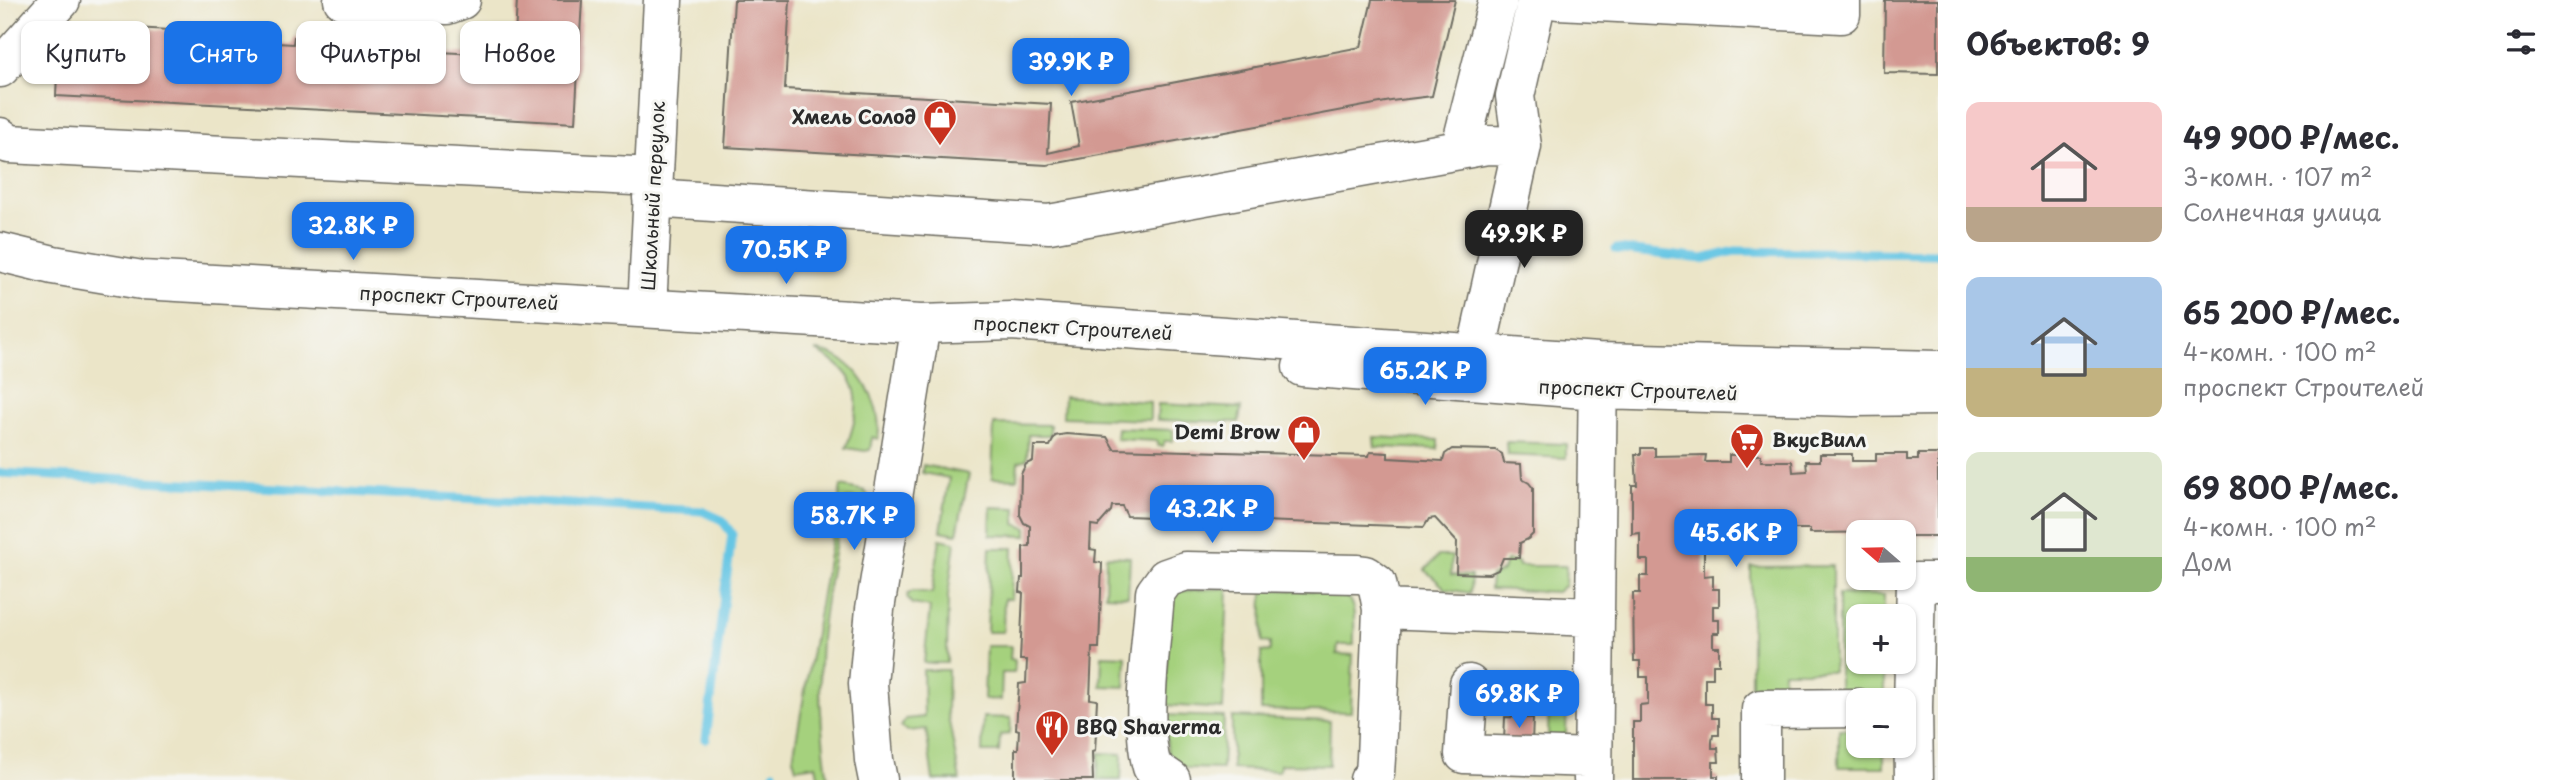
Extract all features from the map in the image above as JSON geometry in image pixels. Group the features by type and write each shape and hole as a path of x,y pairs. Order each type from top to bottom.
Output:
{"street":[{"path":"0,68 61,0"},
{"path":"344,0 447,5 461,0"},
{"name":"Школьный переулок","path":"647,308 663,0"},
{"path":"1461,150 1497,0"},
{"path":"1473,367 1522,146 1515,96 1537,0"},
{"path":"1558,0 1840,14 1841,0"},
{"path":"0,137 9,144 653,188 1049,223 1487,145 1522,146"},
{"name":"проспект Строителей","path":"0,253 142,279 921,324 1011,321 1473,367 1853,397 1938,396"},
{"path":"878,780 868,684 875,610 921,324"},
{"name":"проспект Строителей","path":"1598,376 1938,370"},
{"path":"1469,684 1464,754 1593,769 1598,376"},
{"path":"1171,780 1152,767 1147,751 1147,709 1156,593 1166,578 1186,571 1358,573 1377,583 1382,609 1376,758 1375,773 1368,780"},
{"path":"1910,688 1916,582 1938,582"},
{"path":"1382,609 1595,617"},
{"path":"1761,780 1761,709 1846,708"},
{"path":"1912,758 1914,780"}],"green space":[{"path":"816,351 843,361 864,382 876,410 879,425 878,439 872,437 870,450 846,448 855,416 855,391 843,370"},
{"path":"1064,396 1150,402 1150,420 1063,417"},
{"path":"1158,404 1241,408 1239,422 1157,420"},
{"path":"994,424 1050,425 1050,435 1028,435 1027,459 1018,462 1017,479 992,478"},
{"path":"1117,428 1173,430 1173,441 1164,441 1163,446 1158,446 1157,441 1116,439"},
{"path":"1374,437 1438,440 1438,449 1375,447"},
{"path":"1506,442 1566,444 1566,458 1507,455"},
{"path":"923,465 969,474 957,534 941,531 949,478 922,473"},
{"path":"841,486 865,491 868,496 867,503 851,498 844,500 828,587 821,639 820,675 828,780 819,780 816,765 796,768 793,758"},
{"path":"991,507 1016,508 1015,524 1027,528 1027,536 990,535"},
{"path":"940,539 955,542 948,596 947,663 924,663 930,607 912,604 907,598 913,591 932,593"},
{"path":"990,548 1013,548 1011,599 1004,599 1003,632 987,632"},
{"path":"1106,556 1130,557 1128,596 1105,595"},
{"path":"1438,556 1452,556 1451,575 1471,576 1470,593 1446,589 1425,570"},
{"path":"1506,561 1518,562 1519,566 1566,566 1565,585 1557,592 1490,589 1491,576 1503,571"},
{"path":"1833,566 1833,671 1783,671 1782,700 1751,700 1751,567"},
{"path":"1228,588 1223,709 1165,705 1169,607 1177,591"},
{"path":"1263,589 1338,592 1350,600 1354,614 1354,645 1338,645 1337,654 1353,655 1351,712 1261,710 1261,652 1270,651 1270,643 1262,642"},
{"path":"1839,594 1884,595 1884,604 1846,604 1846,674 1884,674 1884,688 1846,688 1846,700 1839,700"},
{"path":"986,646 1011,646 1010,659 1015,660 1014,673 1002,673 1001,700 984,699"},
{"path":"1102,655 1126,656 1125,687 1101,686"},
{"path":"923,670 948,670 947,711 960,780 933,780 926,729 908,731 901,727 906,719 924,717"},
{"path":"1549,699 1567,700 1566,734 1558,738 1548,737"},
{"path":"1165,715 1224,717 1222,769 1187,768 1168,759"},
{"path":"983,717 1011,718 1010,734 1000,735 999,752 982,752"},
{"path":"1232,717 1330,721 1329,765 1280,764 1279,771 1232,769"},
{"path":"1839,729 1846,729 1846,758 1884,758 1884,767 1839,767"},
{"path":"1099,753 1122,754 1121,780 1097,780"}],"building":[{"path":"517,0 582,0 580,35 580,21 516,21"},
{"path":"734,0 790,0 785,89 1051,104 1048,153 1079,146 1071,102 1361,47 1372,0 1455,0 1432,96 1391,101 1047,165 725,147"},
{"path":"1885,0 1938,0 1938,74 1884,73"},
{"path":"150,29 164,30 164,84 282,84 282,43 293,44 294,37 296,84 446,84 446,52 460,53 460,84 577,84 575,123 56,96 57,84 150,84"},
{"path":"1066,434 1107,437 1114,449 1369,456 1370,452 1388,453 1388,458 1443,461 1445,454 1452,449 1495,450 1502,454 1504,463 1521,464 1522,479 1533,488 1533,534 1520,543 1519,558 1503,558 1498,570 1489,574 1456,573 1457,542 1435,518 1429,519 1424,527 1127,516 1122,506 1112,506 1098,526 1091,525 1090,549 1096,550 1095,562 1102,563 1099,648 1092,648 1090,699 1097,700 1096,719 1093,720 1093,732 1096,732 1095,751 1092,752 1093,780 1015,780 1019,684 1026,683 1027,660 1020,660 1023,593 1020,592 1023,547 1030,546 1030,526 1024,523 1020,515 1021,474 1026,464 1033,461 1034,446 1050,446 1055,436"},
{"path":"1641,448 1655,448 1655,456 1706,455 1705,462 1729,462 1729,455 1761,455 1761,461 1792,461 1793,472 1807,471 1806,461 1820,461 1820,454 1852,454 1852,461 1876,461 1876,454 1907,454 1907,460 1918,460 1918,454 1938,454 1938,536 1916,536 1916,520 1846,520 1846,533 1810,533 1810,529 1776,529 1776,535 1759,535 1759,529 1747,529 1747,535 1733,535 1734,528 1718,529 1704,543 1704,576 1713,575 1713,589 1719,589 1719,606 1713,606 1713,620 1719,620 1719,633 1713,633 1713,647 1719,647 1719,664 1713,664 1713,678 1705,678 1705,704 1712,704 1712,718 1719,718 1719,735 1713,735 1712,741 1712,748 1718,748 1719,762 1713,762 1713,776 1718,776 1718,780 1633,780 1633,722 1640,722 1640,705 1648,704 1648,677 1640,677 1640,661 1634,661 1633,593 1640,593 1640,576 1648,576 1648,560 1640,560 1640,533 1632,534 1632,485 1637,485 1635,454 1641,454"},
{"path":"1505,717 1533,718 1532,742 1504,741"}],"waterway":[{"path":"1616,249 1703,259 1735,251 1938,254"},
{"path":"0,473 702,511 722,520 732,534 706,739"},
{"path":"773,780 774,773"}],"place":[{"name":"Хмель Солод","path":"940,147"},
{"name":"Demi Brow","path":"1304,462"},
{"name":"ВкусВилл","path":"1747,470"},
{"name":"BBQ Shaverma","path":"1052,757"}]}
